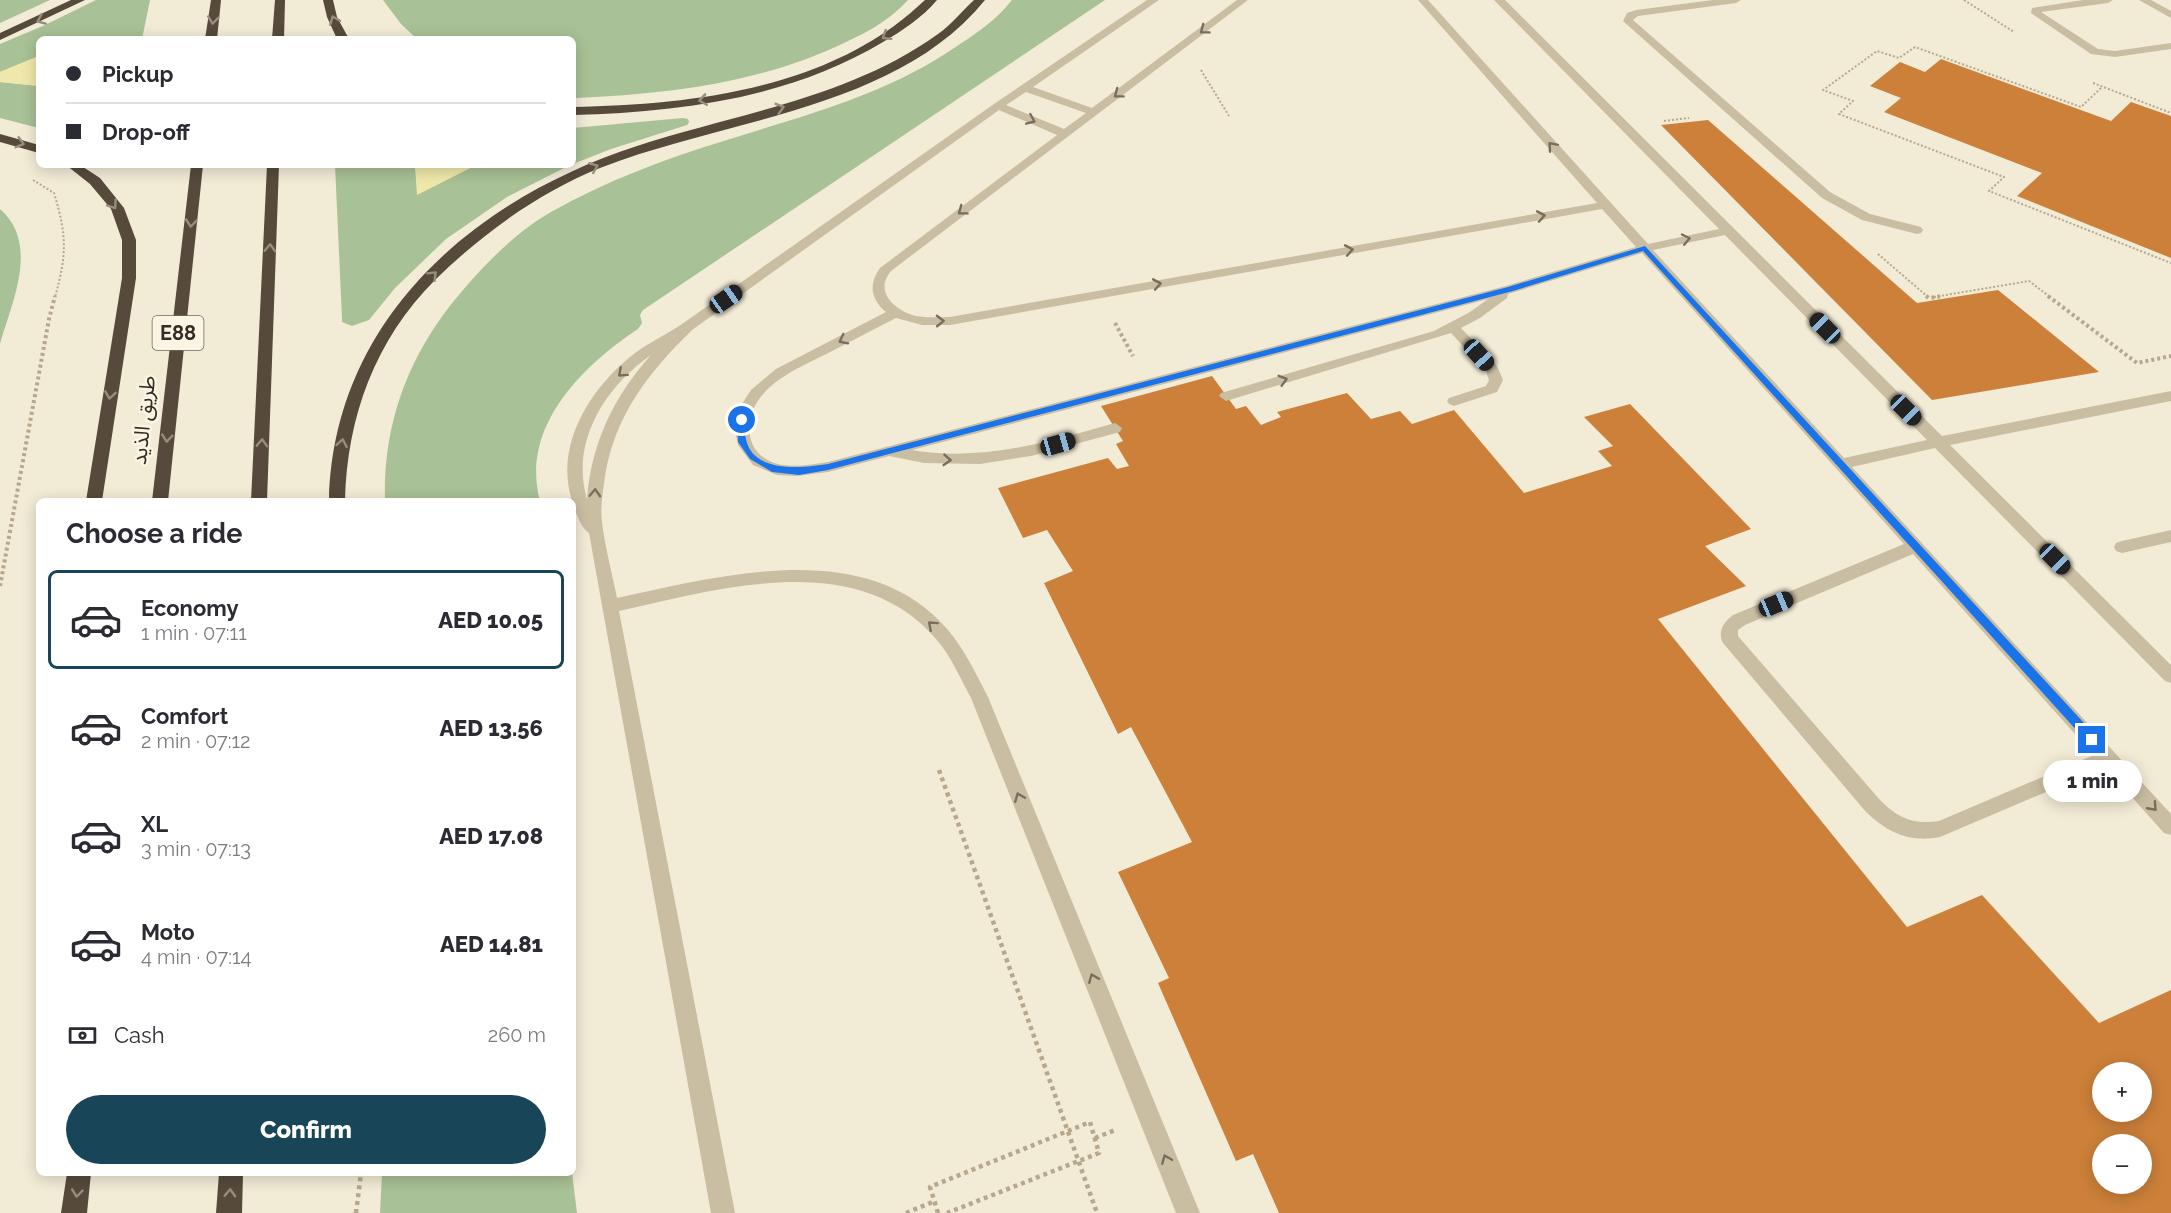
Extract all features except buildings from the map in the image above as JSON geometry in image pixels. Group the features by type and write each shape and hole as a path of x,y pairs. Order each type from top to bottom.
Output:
{"highway":[{"path":"0,37 81,0"},
{"path":"211,36 216,0"},
{"path":"279,36 280,0"},
{"path":"328,0 332,17 342,36"},
{"path":"576,111 670,105 739,93 785,81 850,56 877,42 901,27 932,0"},
{"path":"337,498 336,482 343,439 354,396 370,356 392,322 417,291 446,261 478,235 554,186 594,166 813,99 879,74 932,44 953,28 980,0"},
{"path":"0,138 36,148"},
{"path":"76,168 95,181 117,208 129,240 129,278 94,498"},
{"name":"طريق الذيد","path":"160,498 197,168"},
{"path":"259,498 273,168"},
{"path":"74,1213 79,1176"},
{"path":"230,1213 231,1176"}],"lane":[{"path":"600,551 577,492 575,463 580,434 593,407 613,381 639,358 687,327 998,106 1154,0"},
{"path":"1242,0 882,273 877,287 881,301 895,313 920,321 950,321 1605,205"},
{"path":"1423,0 1605,205 2171,827"},
{"path":"1499,0 2171,675"},
{"path":"1736,0 1636,12 1628,21 1826,195 1866,217 1917,230"},
{"path":"2108,0 2042,8 2036,10 2036,13 2096,52 2115,54 2171,46"},
{"path":"2144,0 2171,15"},
{"path":"1024,88 1093,112"},
{"path":"998,106 1065,134"},
{"path":"895,313 779,375 763,386 752,400 742,420 741,440 753,457 775,470 799,471 828,467 1511,289 1645,248 1728,231"},
{"path":"1226,396 1423,340 1475,315 1511,289"},
{"path":"687,327 640,374 609,429 600,458 595,488 594,520 723,1213"},
{"path":"1453,327 1491,369 1496,380 1492,390 1454,401"},
{"path":"1842,464 1939,442 2171,396"},
{"path":"889,451 954,461 987,460 1021,454 1115,428"},
{"path":"2122,547 2171,536"},
{"path":"1916,546 1739,620 1730,627 1729,638 1736,650 1873,806 1886,820 1905,830 1924,833 1940,829 2108,757"},
{"path":"611,606 750,577 792,574 834,577 872,587 907,604 936,628 958,656 979,697 1188,1213"}],"path":[{"path":"2171,113 2101,88 2081,106 1915,47 1899,58 1876,51 1824,90 1853,101 1839,114 2004,177 1989,191 2171,263"},
{"path":"1199,66 1229,116"},
{"path":"0,586 49,319 64,265 64,226 54,193 25,175"},
{"path":"1099,294 1148,382"},
{"path":"939,770 1097,1213"},
{"path":"938,1213 930,1187 1090,1122 1099,1153 947,1213"},
{"path":"356,1213 361,1176"},
{"path":"906,1213 934,1201"}],"green space":[{"path":"0,0 50,0 0,23"},
{"path":"96,0 150,0 143,36 36,36 36,57 0,72 0,44"},
{"path":"383,0 908,0 888,18 864,33 783,67 715,84 646,93 576,98 576,36 414,36 401,24"},
{"path":"1012,0 1105,0 643,310 640,315 642,323 638,329 596,361 577,380 560,401 547,424 539,448 536,474 540,498 385,498 385,475 392,425 418,354 431,332 457,298 481,270 522,232 551,212 637,171 682,154 848,101 877,89 933,61 974,35"},
{"path":"0,82 36,86 36,127 0,118"},
{"path":"683,118 688,119 689,122 687,125 576,163 576,128"},
{"path":"335,168 415,168 418,194 470,168 564,168 507,197 446,239 395,288 369,320 352,326 342,322"},
{"path":"0,209 12,223 19,239 21,256 16,292 0,344"},
{"path":"382,1176 572,1176 577,1213 380,1213"}],"sand":[{"path":"36,57 36,86 0,82 0,72"},
{"path":"415,168 470,168 417,195"}],"route":[{"path":"742,420 741,440 753,457 775,470 799,471 828,467 1511,289 1645,248 2092,740"}]}
